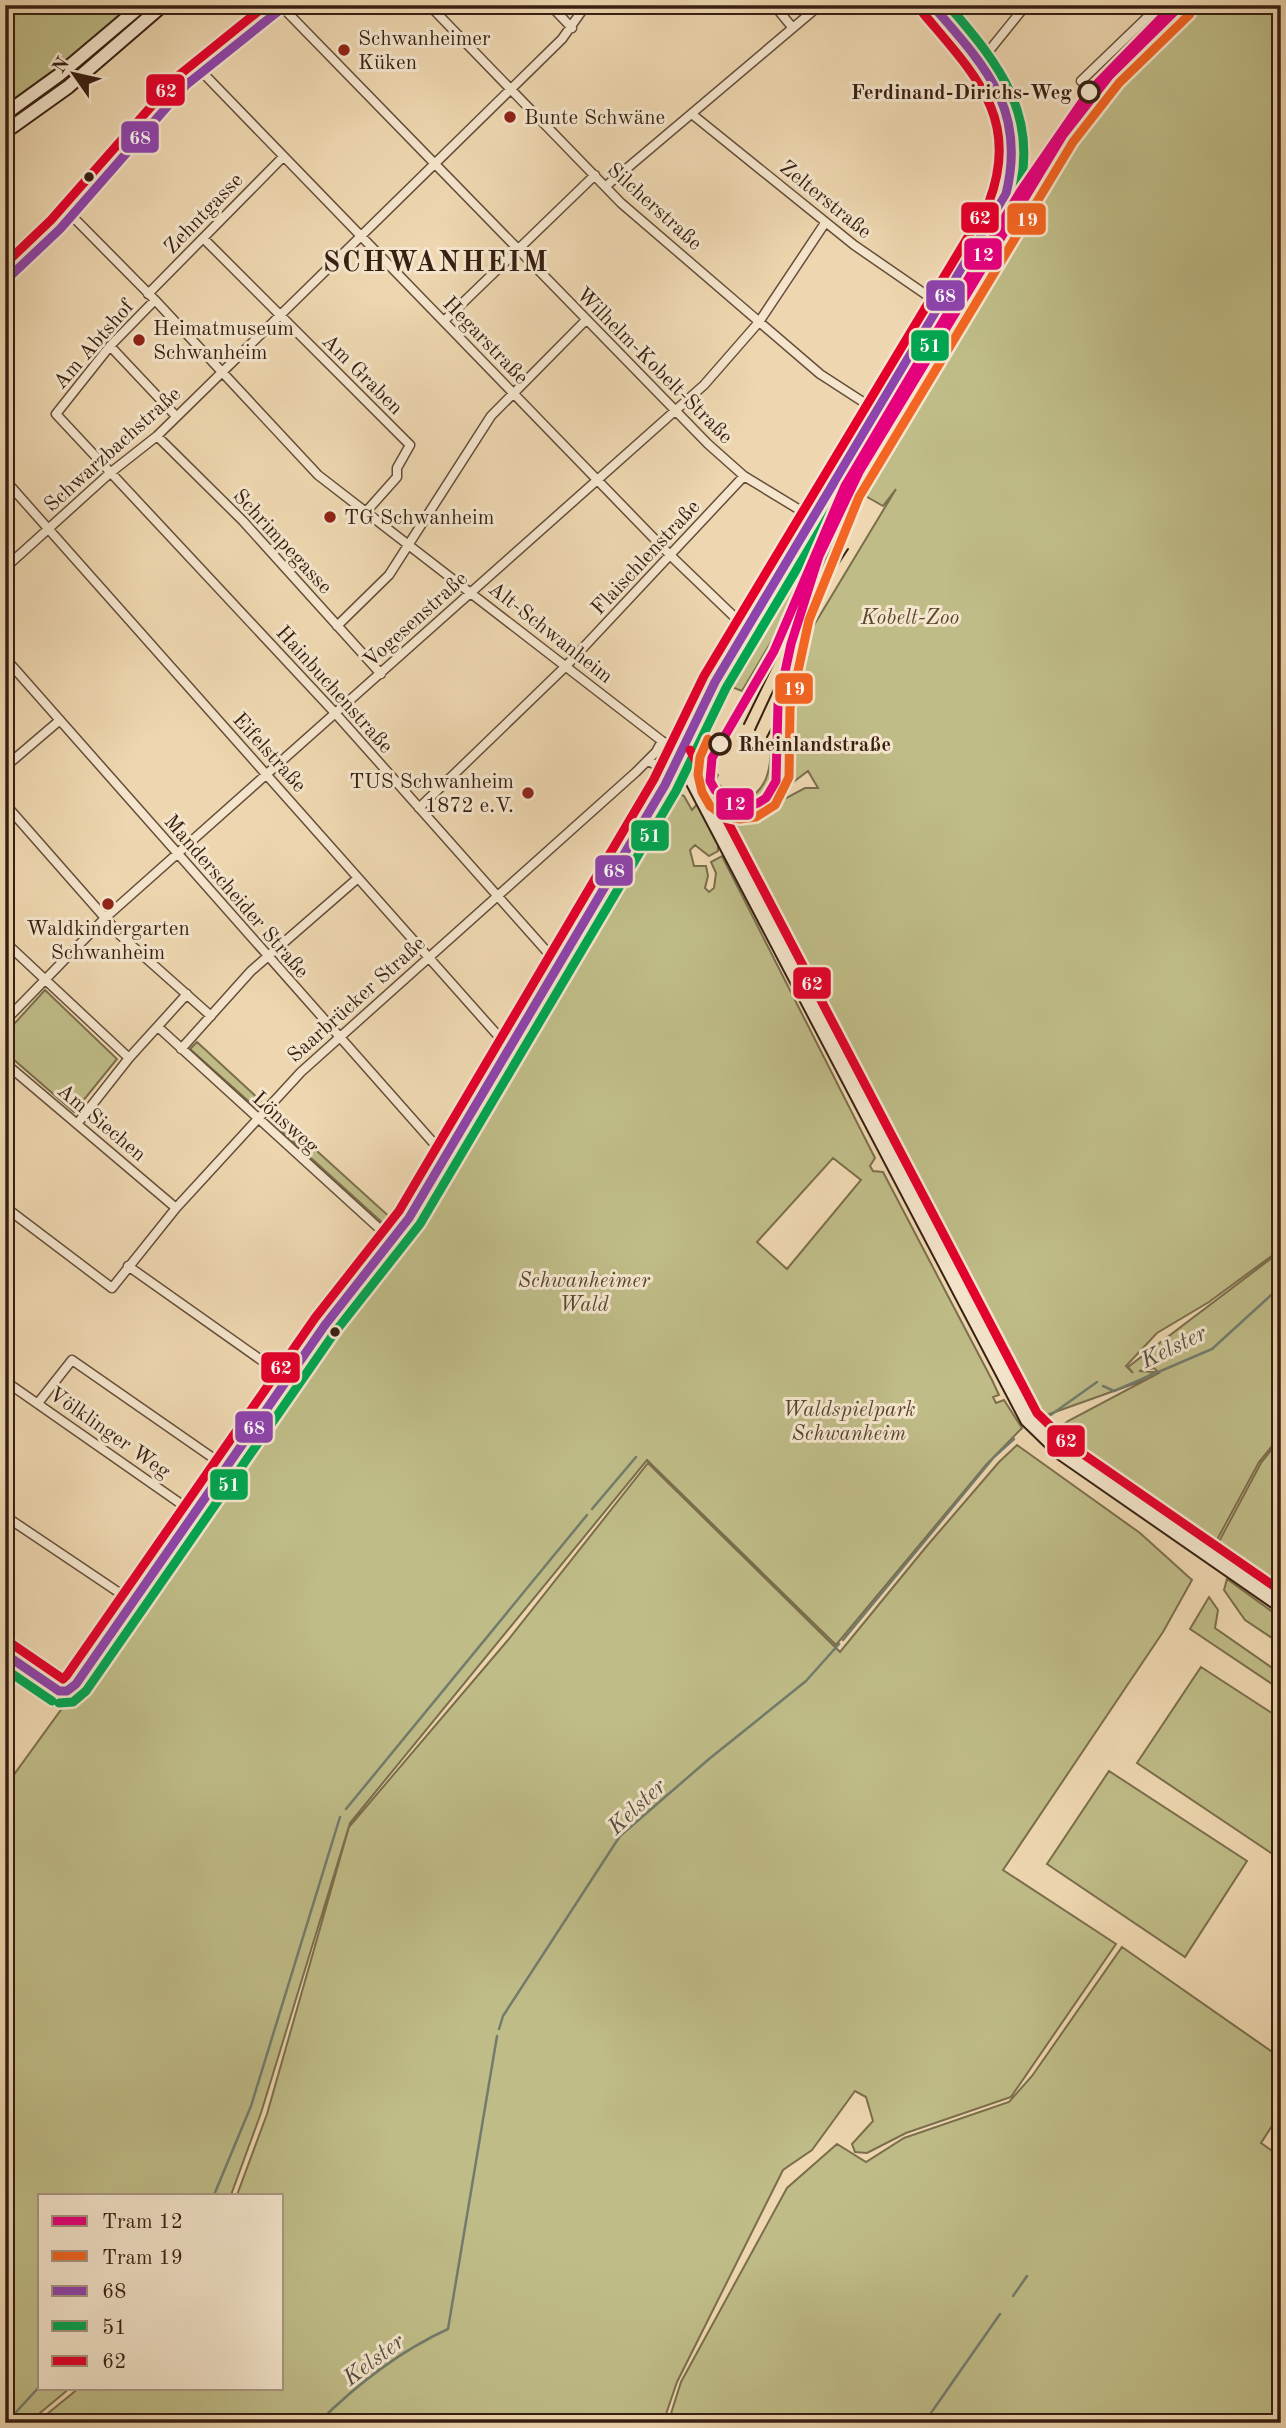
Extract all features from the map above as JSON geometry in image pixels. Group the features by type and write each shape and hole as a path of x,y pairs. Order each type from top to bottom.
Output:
{"street":[{"path":"5,114 59,75 142,5"},
{"path":"5,132 68,87 163,5"},
{"name":"Silcherstraße","path":"429,5 606,186 820,374 877,411"},
{"path":"550,5 572,28"},
{"name":"Schwarzbachstraße","path":"5,568 110,473 157,436 278,313 435,165 572,28 586,5"},
{"path":"774,5 792,27"},
{"path":"606,186 820,5"},
{"path":"5,1654 59,1691 67,1691 76,1684 355,1283 393,1241 672,773 715,682 1006,194 1012,174 1013,144 1009,120 993,79 932,5"},
{"path":"980,62 1026,5"},
{"path":"1081,81 1160,5"},
{"path":"5,281 72,216 169,102 284,6"},
{"name":"Wilhelm-Kobelt-Straße","path":"284,6 518,251 676,411 744,476 813,518"},
{"name":"Hegarstraße","path":"202,72 671,556 747,629"},
{"name":"Zelterstraße","path":"693,115 825,223 941,305"},
{"name":"Zehntgasse","path":"151,297 203,238 283,157"},
{"path":"444,321 595,175"},
{"name":"Alt-Schwanheim","path":"72,216 318,475 680,753"},
{"name":"Vogesenstraße","path":"5,1021 105,918 722,368 759,322 825,223"},
{"name":"Am Graben","path":"203,238 410,446 397,468 397,477 365,513"},
{"name":"Am Abtshof","path":"110,473 56,414 151,297"},
{"path":"337,626 381,586 467,449 491,416 586,320"},
{"path":"110,346 176,416"},
{"name":"Schrimpegasse","path":"157,436 243,521 381,674"},
{"name":"Hainbuchenstraße","path":"110,473 336,714 558,964"},
{"name":"Flaischlenstraße","path":"419,808 566,666 744,476"},
{"name":"Eifelstraße","path":"5,480 509,1048"},
{"name":"Manderscheider Straße","path":"5,658 445,1156"},
{"path":"5,767 60,720"},
{"name":"Saarbrücker Straße","path":"5,1207 112,1288 176,1208 256,1118 338,1038 648,761 662,741"},
{"path":"680,753 1027,1420 1062,1454 1281,1606"},
{"path":"648,761 672,773"},
{"path":"5,804 105,918 211,1016"},
{"path":"181,1049 267,957 358,878"},
{"path":"5,942 129,1058"},
{"path":"77,1124 129,1058 187,995"},
{"name":"Lönsweg","path":"158,1027 393,1241"},
{"name":"Am Siechen","path":"5,1063 176,1208"},
{"path":"128,1266 288,1379"},
{"path":"38,1404 72,1360 226,1467"},
{"name":"Völklinger Weg","path":"5,1381 194,1513"},
{"path":"5,1516 133,1602"}],"green space":[{"path":"5,5 134,5 57,72 5,107"},
{"name":"Kobelt-Zoo","path":"1187,5 1281,5 1281,1249 1209,1302 1157,1333 1126,1366 1133,1373 1128,1367 1281,1251 1281,1435 1259,1462 1212,1549 1066,1446 1054,1432 1068,1421 1159,1373 1154,1368 1139,1371 1154,1372 1139,1382 1041,1417 1029,1403 1001,1358 724,831 805,788 818,788 808,771 768,801 777,779 778,725 785,690 796,655 896,489 883,506 862,494 834,540 806,604 835,524 852,490 1054,152 1113,77"},
{"path":"837,495 799,590 795,589 774,637 742,691 724,684 750,642 777,611 778,593"},
{"path":"769,739 773,739 775,767 773,783 768,793 751,804 741,804 723,796 711,778 715,755 718,756 713,771 718,775 714,782 745,800 758,791 766,780 771,751 765,746"},
{"path":"695,756 709,758 708,780 718,797 735,807 757,806 730,818 724,806 718,809 696,765"},
{"name":"Schwanheimer Wald","path":"672,790 684,796 692,810 698,803 718,843 718,851 709,856 695,845 690,850 694,866 706,866 708,876 705,888 709,892 714,888 716,873 711,862 722,856 875,1158 870,1166 873,1171 883,1172 992,1380 999,1395 993,1397 996,1403 1004,1400 1022,1428 986,1465 836,1645 647,1460 350,1823 261,2113 231,2194 38,2194 38,2390 68,2390 28,2423 5,2423 5,1787 234,1471 370,1275 413,1231 617,881 650,838 664,814","holes":["833,1158 861,1180 787,1269 757,1242"]},
{"path":"45,990 117,1059 74,1112 5,1052 5,1034"},
{"path":"197,1042 261,1101 255,1107 190,1049"},
{"path":"275,1113 393,1220 387,1227 268,1119"},
{"path":"1281,1438 1281,1593 1215,1549 1261,1463"},
{"path":"1017,1445 1140,1533 1192,1580 1163,1632 1003,1870 1116,1944 1011,2097 906,2133 867,2153 855,2152 852,2144 873,2121 866,2097 855,2091 812,2150 783,2170 677,2382 663,2423 36,2423 77,2390 284,2390 284,2194 237,2194 267,2114 349,1827 508,1640 648,1463 840,1652 999,1462"},
{"path":"1227,1579 1281,1618 1281,1644 1245,1620 1224,1590"},
{"path":"1209,1597 1218,1610 1215,1628 1281,1674 1281,1690 1190,1629"},
{"path":"1201,1667 1281,1719 1280,1859 1137,1763"},
{"path":"1109,1771 1247,1861 1185,1957 1047,1864"},
{"path":"1122,1947 1278,2056 1281,2067 1281,2112 1261,2143 1281,2157 1281,2423 668,2423 681,2382 787,2188 837,2144 866,2162 904,2138 1009,2102 1032,2076"}],"waterway":[{"name":"Kelster","path":"1103,1386 1114,1391 1212,1349 1281,1286"},
{"name":"Kelster","path":"1045,1419 1097,1382"},
{"name":"Kelster","path":"843,1640 994,1457 1014,1439"},
{"path":"592,1509 636,1457"},
{"path":"346,1809 587,1515"},
{"name":"Kelster","path":"499,2029 503,2016 620,1836 709,1759 806,1681 839,1644"},
{"path":"214,2194 251,2106 340,1817"},
{"name":"Kelster","path":"318,2423 379,2370 448,2329 497,2036"},
{"path":"1013,2296 1027,2276"},
{"path":"924,2423 1000,2314"},
{"path":"6,2423 38,2388"}],"tram line":[{"name":"12","path":"1174,5 1089,92 1020,192 845,486 774,651 712,758 710,781 715,790 730,803 749,806 758,803 766,798 776,781 778,704 791,644 819,556 859,472 1063,135 1110,75 1181,5"},
{"name":"19","path":"708,739 700,757 698,775 702,792 710,806 722,815 740,819 756,817 775,805 789,777 790,708 809,620 859,497 1073,142 1119,83 1190,14"},
{"path":"799,628 837,542"},
{"path":"823,587 848,549"},
{"path":"744,724 797,616"},
{"path":"755,730 787,661"},
{"path":"767,737 775,722"}],"transit line":[{"name":"62","path":"5,264 51,220 178,76 266,5"},
{"name":"68","path":"5,281 60,229 186,85 286,5"},
{"name":"68","path":"59,1691 67,1691 76,1684 325,1325 409,1218 665,785 715,682 1006,194 1011,164 1011,137 997,90 969,48 932,5"},
{"name":"51","path":"59,1703 73,1702 86,1691 335,1332 420,1224 676,791 726,688 1017,199 1023,170 1024,143 1011,94 984,49 948,5"},
{"name":"62","path":"12,1644 63,1679 67,1675 315,1318 399,1211 654,779 704,676 989,202 997,172 999,146 996,121 975,77 923,13"},
{"name":"62","path":"690,750 1037,1413 1070,1445 1281,1591"},
{"name":"68","path":"5,1654 59,1691"},
{"name":"51","path":"5,1669 52,1701"}],"place":[{"name":"Schwanheimer Küken","path":"344,50"},
{"name":"Ferdinand-Dirichs-Weg","path":"1089,92"},
{"name":"Bunte Schwäne","path":"510,117"},
{"name":"Heimatmuseum Schwanheim","path":"139,340"},
{"name":"TG Schwanheim","path":"330,517"},
{"name":"Rheinlandstraße","path":"720,744"},
{"name":"TUS Schwanheim 1872 e.V.","path":"528,793"},
{"name":"Waldkindergarten Schwanheim","path":"108,904"}],"district":[{"name":"SCHWANHEIM","path":"436,261"}],"park label":[{"name":"Waldspielpark Schwanheim","path":"849,1421"}]}
